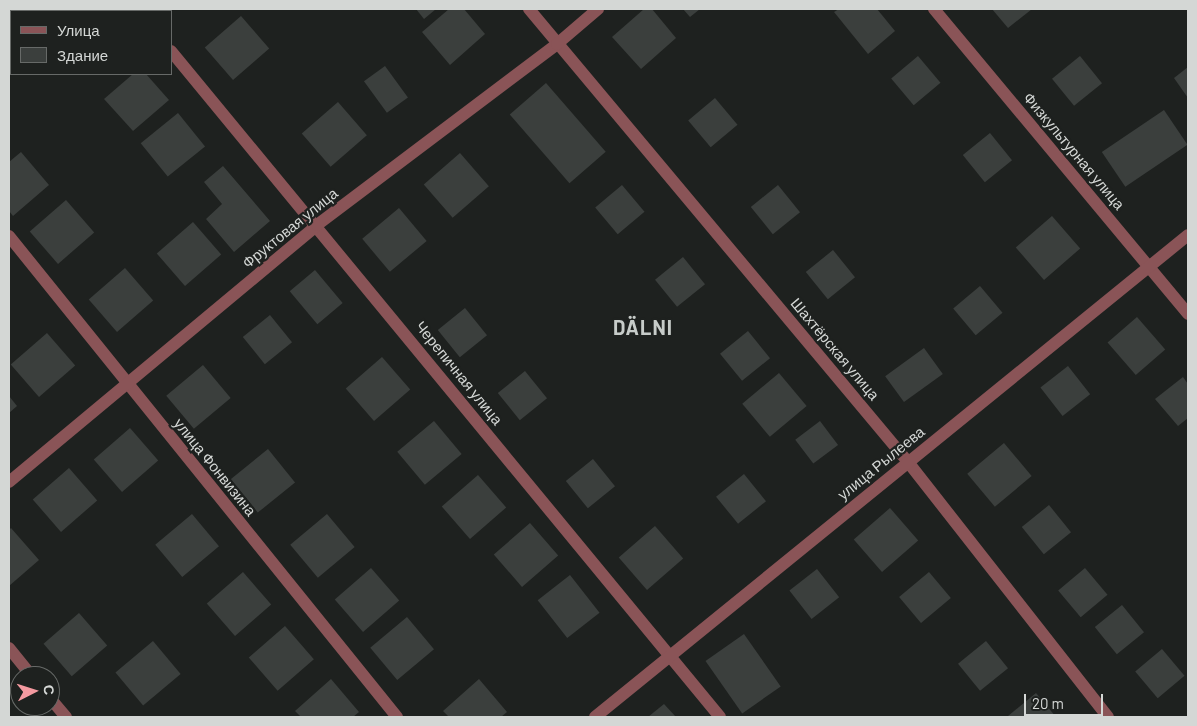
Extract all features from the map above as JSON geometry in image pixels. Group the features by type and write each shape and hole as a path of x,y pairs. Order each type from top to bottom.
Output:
{"street":[{"name":"Шахтёрская улица","path":"529,9 908,462 1108,717"},
{"name":"Фруктовая улица","path":"9,482 317,225 558,44 598,9"},
{"name":"Физкультурная улица","path":"934,9 1188,314"},
{"name":"Черепичная улица","path":"172,52 317,225 720,717"},
{"name":"улица Рылеева","path":"595,717 1188,235"},
{"name":"улица Фонвизина","path":"9,236 397,717"},
{"path":"9,648 24,666"}],"building":[{"path":"416,9 436,9 424,19"},
{"path":"449,9 464,9 485,34 450,65 422,32"},
{"path":"644,9 652,9 676,38 641,69 612,37"},
{"path":"683,9 700,9 690,17"},
{"path":"839,9 877,9 895,31 868,54 834,12"},
{"path":"992,9 1032,9 1008,28"},
{"path":"241,16 269,48 233,80 205,47"},
{"path":"918,56 940,83 914,105 891,78"},
{"path":"1080,56 1102,83 1074,106 1052,79"},
{"path":"385,66 408,98 387,113 364,81"},
{"path":"1188,67 1188,98 1174,78"},
{"path":"132,75 147,75 169,100 133,131 104,99"},
{"path":"546,83 606,152 569,183 510,114"},
{"path":"715,98 737,125 711,147 688,120"},
{"path":"338,102 367,135 331,167 302,133"},
{"path":"1164,110 1187,145 1125,187 1102,152"},
{"path":"178,113 205,146 168,177 141,143"},
{"path":"990,133 1012,160 985,182 963,155"},
{"path":"21,152 49,185 13,216 9,211 9,162"},
{"path":"460,153 489,186 453,218 424,184"},
{"path":"223,166 270,221 234,252 206,219 222,204 204,182"},
{"path":"622,185 644,212 618,234 595,207"},
{"path":"778,185 800,212 773,234 751,207"},
{"path":"66,200 94,232 58,264 30,231"},
{"path":"399,208 427,241 390,272 362,239"},
{"path":"1052,216 1080,248 1044,280 1016,247"},
{"path":"193,222 221,254 185,286 157,253"},
{"path":"833,250 855,277 828,299 806,272"},
{"path":"683,257 705,284 677,307 655,280"},
{"path":"125,268 153,300 117,332 89,299"},
{"path":"315,270 343,303 317,324 290,291"},
{"path":"980,286 1002,313 976,335 953,308"},
{"path":"465,308 487,335 460,357 438,330"},
{"path":"270,315 292,342 265,364 243,337"},
{"path":"1137,317 1165,349 1136,375 1108,343"},
{"path":"748,331 770,358 742,381 720,354"},
{"path":"47,333 75,365 39,397 11,364"},
{"path":"924,348 943,374 904,402 885,376"},
{"path":"382,357 410,389 374,421 346,388"},
{"path":"203,365 231,398 194,429 166,396"},
{"path":"1068,366 1090,394 1063,416 1040,388"},
{"path":"525,371 547,398 520,420 498,393"},
{"path":"779,373 807,406 770,437 742,404"},
{"path":"1183,377 1188,384 1188,418 1178,426 1155,399"},
{"path":"9,396 17,406 9,413"},
{"path":"434,421 462,454 425,485 397,452"},
{"path":"820,421 838,445 813,464 795,440"},
{"path":"130,428 158,460 122,492 94,459"},
{"path":"1004,443 1032,476 995,507 967,474"},
{"path":"268,449 295,482 258,513 231,479"},
{"path":"593,459 615,486 588,508 566,481"},
{"path":"69,468 97,500 61,532 33,499"},
{"path":"744,474 766,501 738,524 716,497"},
{"path":"478,475 506,507 470,539 442,506"},
{"path":"1049,505 1071,532 1044,554 1022,527"},
{"path":"890,508 918,540 882,572 854,539"},
{"path":"192,514 219,546 182,577 155,545"},
{"path":"327,514 355,547 318,578 290,545"},
{"path":"530,523 558,555 522,587 494,554"},
{"path":"655,526 683,558 647,590 619,557"},
{"path":"11,528 39,560 9,586 9,530"},
{"path":"371,568 399,600 363,632 335,599"},
{"path":"1085,568 1107,595 1081,617 1058,590"},
{"path":"817,569 839,597 812,619 789,591"},
{"path":"243,572 271,604 235,636 207,603"},
{"path":"929,572 951,598 921,623 899,597"},
{"path":"570,575 600,613 567,638 538,600"},
{"path":"1122,605 1144,632 1117,654 1095,627"},
{"path":"79,613 107,645 72,676 44,644"},
{"path":"407,617 434,649 397,680 370,648"},
{"path":"285,626 314,659 278,691 249,657"},
{"path":"744,634 781,686 742,713 705,661"},
{"path":"153,641 181,674 143,705 115,672"},
{"path":"986,641 1008,668 980,691 958,664"},
{"path":"1162,649 1184,676 1158,698 1135,671"},
{"path":"331,679 359,712 353,717 301,717 295,711"},
{"path":"479,679 507,712 501,717 449,717 443,711"},
{"path":"1036,693 1056,717 1008,716"},
{"path":"664,704 676,717 648,717"}],"district":[{"name":"DÄLNI","path":"643,327"}]}
